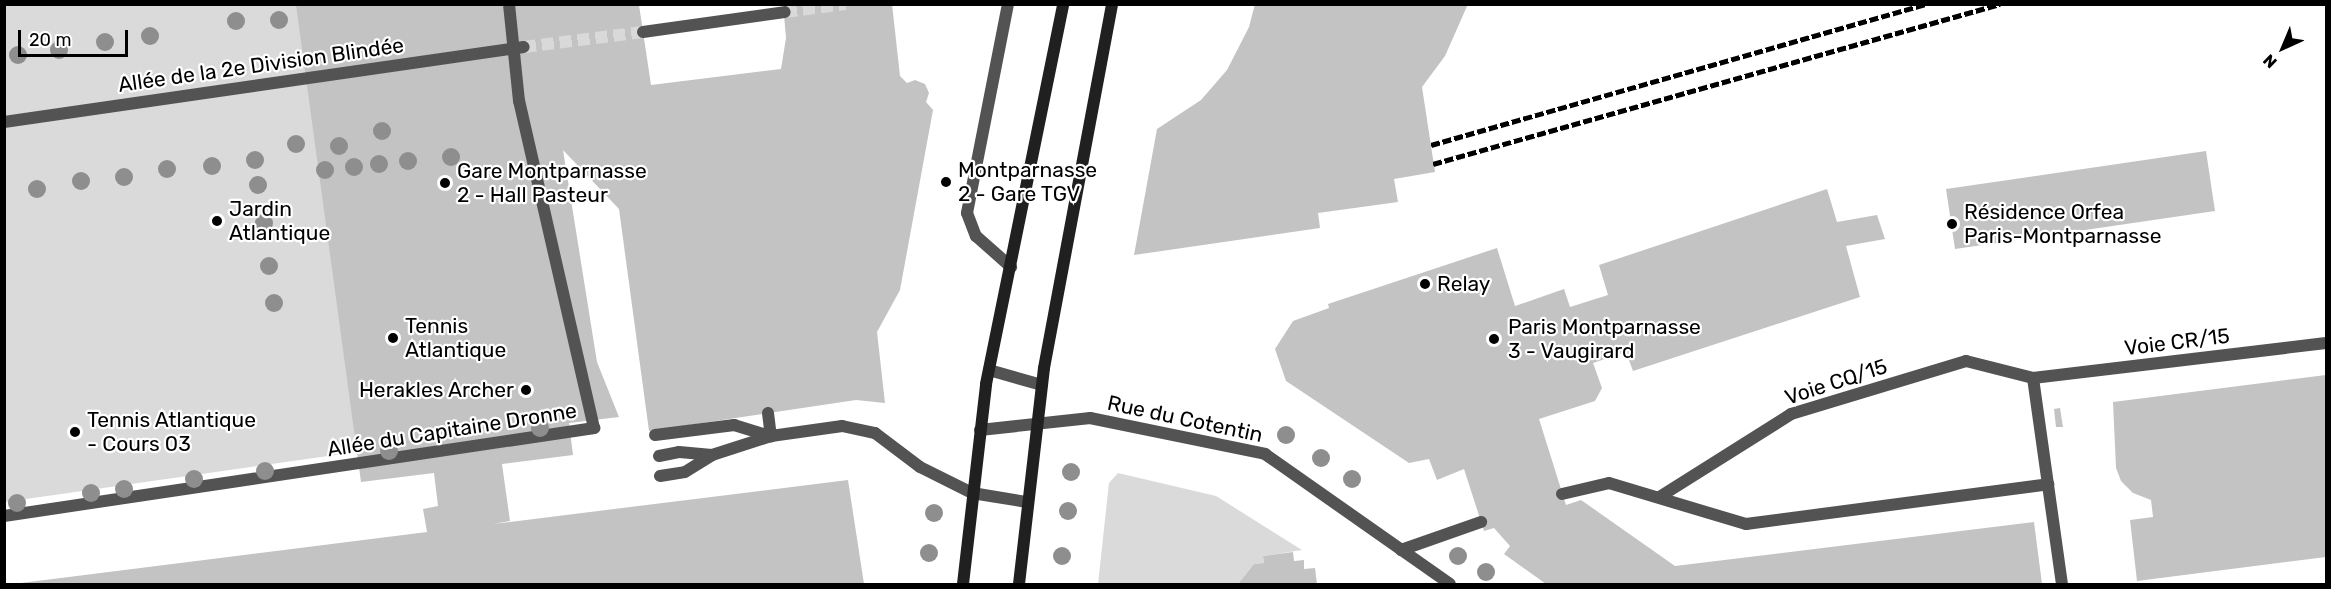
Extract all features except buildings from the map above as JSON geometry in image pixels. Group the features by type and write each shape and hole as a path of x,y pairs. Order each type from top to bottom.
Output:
{"main road":[{"path":"963,585 986,384 1062,4"},
{"path":"1019,585 1042,385 1112,4"}],"street":[{"path":"509,4 519,48"},
{"path":"1008,4 967,213 975,236 1011,267"},
{"path":"643,32 785,12"},
{"name":"Allée de la 2e Division Blindée","path":"4,122 519,48"},
{"name":"Allée du Capitaine Dronne","path":"4,516 594,428 519,101 519,48"},
{"name":"Voie CR/15","path":"2033,378 2326,343"},
{"name":"Voie CQ/15","path":"1661,496 1791,414 1966,362 2033,378"},
{"path":"989,370 1042,385"},
{"path":"2033,378 2062,585"},
{"path":"768,413 771,436"},
{"name":"Rue du Cotentin","path":"980,430 1090,418 1265,454 1450,585"},
{"path":"655,435 734,421 771,436"},
{"path":"660,476 685,472 712,455 771,436 842,426 875,433 920,467 972,493 1027,502"},
{"path":"658,456 680,452 712,455"},
{"path":"1562,494 1609,483 1661,496 1746,524 2048,484"},
{"path":"1401,550 1481,522"}],"shaded area":[{"name":"Jardin Atlantique","path":"4,5 399,5 462,437 5,502"},
{"path":"1118,473 1216,496 1302,550 1263,556 1264,563 1254,564 1238,584 1098,584 1109,483"}],"tunnel":[{"path":"785,12 845,4"},
{"path":"524,47 643,32"}],"railway":[{"path":"1431,145 1926,4"},
{"path":"1433,164 2000,4"}],"place":[{"name":"Montparnasse 2 - Gare TGV","path":"946,182"},
{"name":"Gare Montparnasse 2 - Hall Pasteur","path":"445,183"},
{"name":"Jardin Atlantique","path":"217,221"},
{"name":"Résidence Orfea Paris-Montparnasse","path":"1952,224"},
{"name":"Relay","path":"1425,284"},
{"name":"Tennis Atlantique","path":"393,338"},
{"name":"Paris Montparnasse 3 - Vaugirard","path":"1494,339"},
{"name":"Herakles Archer","path":"526,390"},
{"name":"Tennis Atlantique - Cours 03","path":"75,432"}]}
